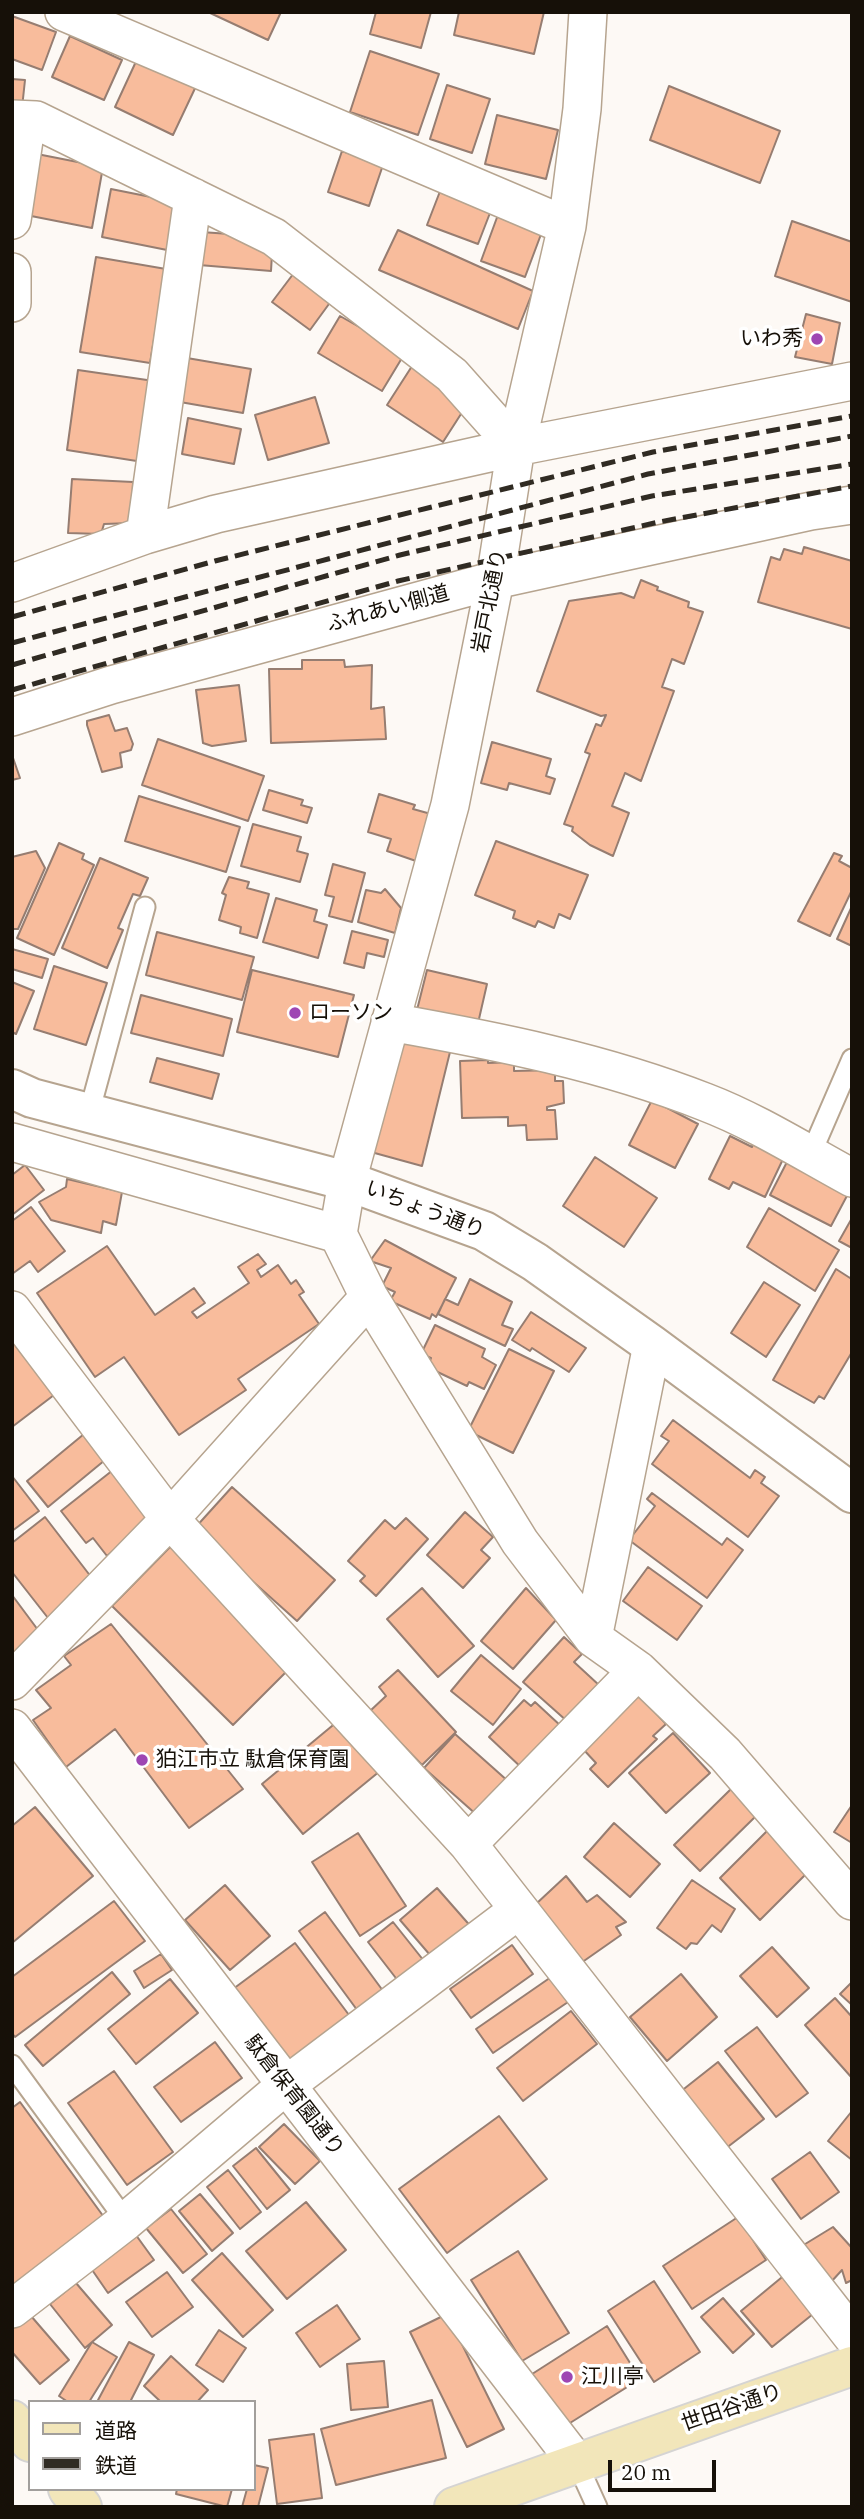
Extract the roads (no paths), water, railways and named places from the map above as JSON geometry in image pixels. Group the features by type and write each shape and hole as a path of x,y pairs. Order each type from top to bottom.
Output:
{"main road":[{"name":"世田谷通り","path":"454,2507 852,2365"},
{"path":"12,2420 28,2440"},
{"path":"70,2491 82,2507"}],"street":[{"path":"64,12 567,226"},
{"name":"岩戸北通り","path":"338,1234 347,1181 450,805 495,580 516,447 567,226 582,109 588,12"},
{"path":"12,220 20,119 36,120 274,237 452,375 516,447"},
{"path":"145,535 193,197"},
{"path":"12,272 12,303"},
{"path":"12,583 145,535 216,514 516,447 852,381"},
{"name":"ふれあい側道","path":"12,716 111,685 495,580 811,511 852,505"},
{"path":"811,511 852,531"},
{"path":"390,1022 499,1041 620,1071 708,1103 852,1178"},
{"name":"いちょう通り","path":"12,1088 32,1098 347,1181 484,1231 535,1262 652,1345 852,1493"},
{"path":"12,1142 338,1234 369,1297 520,1542 593,1638 638,1670 725,1754 852,1901"},
{"path":"12,1681 170,1518 369,1297"},
{"path":"12,1310 170,1518 468,1844 517,1911 852,2336"},
{"path":"593,1638 652,1345"},
{"path":"468,1844 638,1670"},
{"name":"駄倉保育園通り","path":"12,1728 577,2463"},
{"path":"12,2309 126,2221 285,2086 517,1911"}],"lane":[{"path":"89,1113 145,907"},
{"path":"810,1156 852,1059"},
{"path":"12,2065 126,2221"},
{"path":"577,2463 597,2507"}],"railway":[{"path":"12,617 215,561 653,452 852,416"},
{"path":"12,643 648,474 852,436"},
{"path":"12,665 400,555 652,496 852,464"},
{"path":"12,690 398,581 659,522 852,486"}],"place":[{"name":"いわ秀","path":"817,339"},
{"name":"ローソン","path":"295,1013"},
{"name":"狛江市立 駄倉保育園","path":"142,1760"},
{"name":"江川亭","path":"567,2377"}]}
